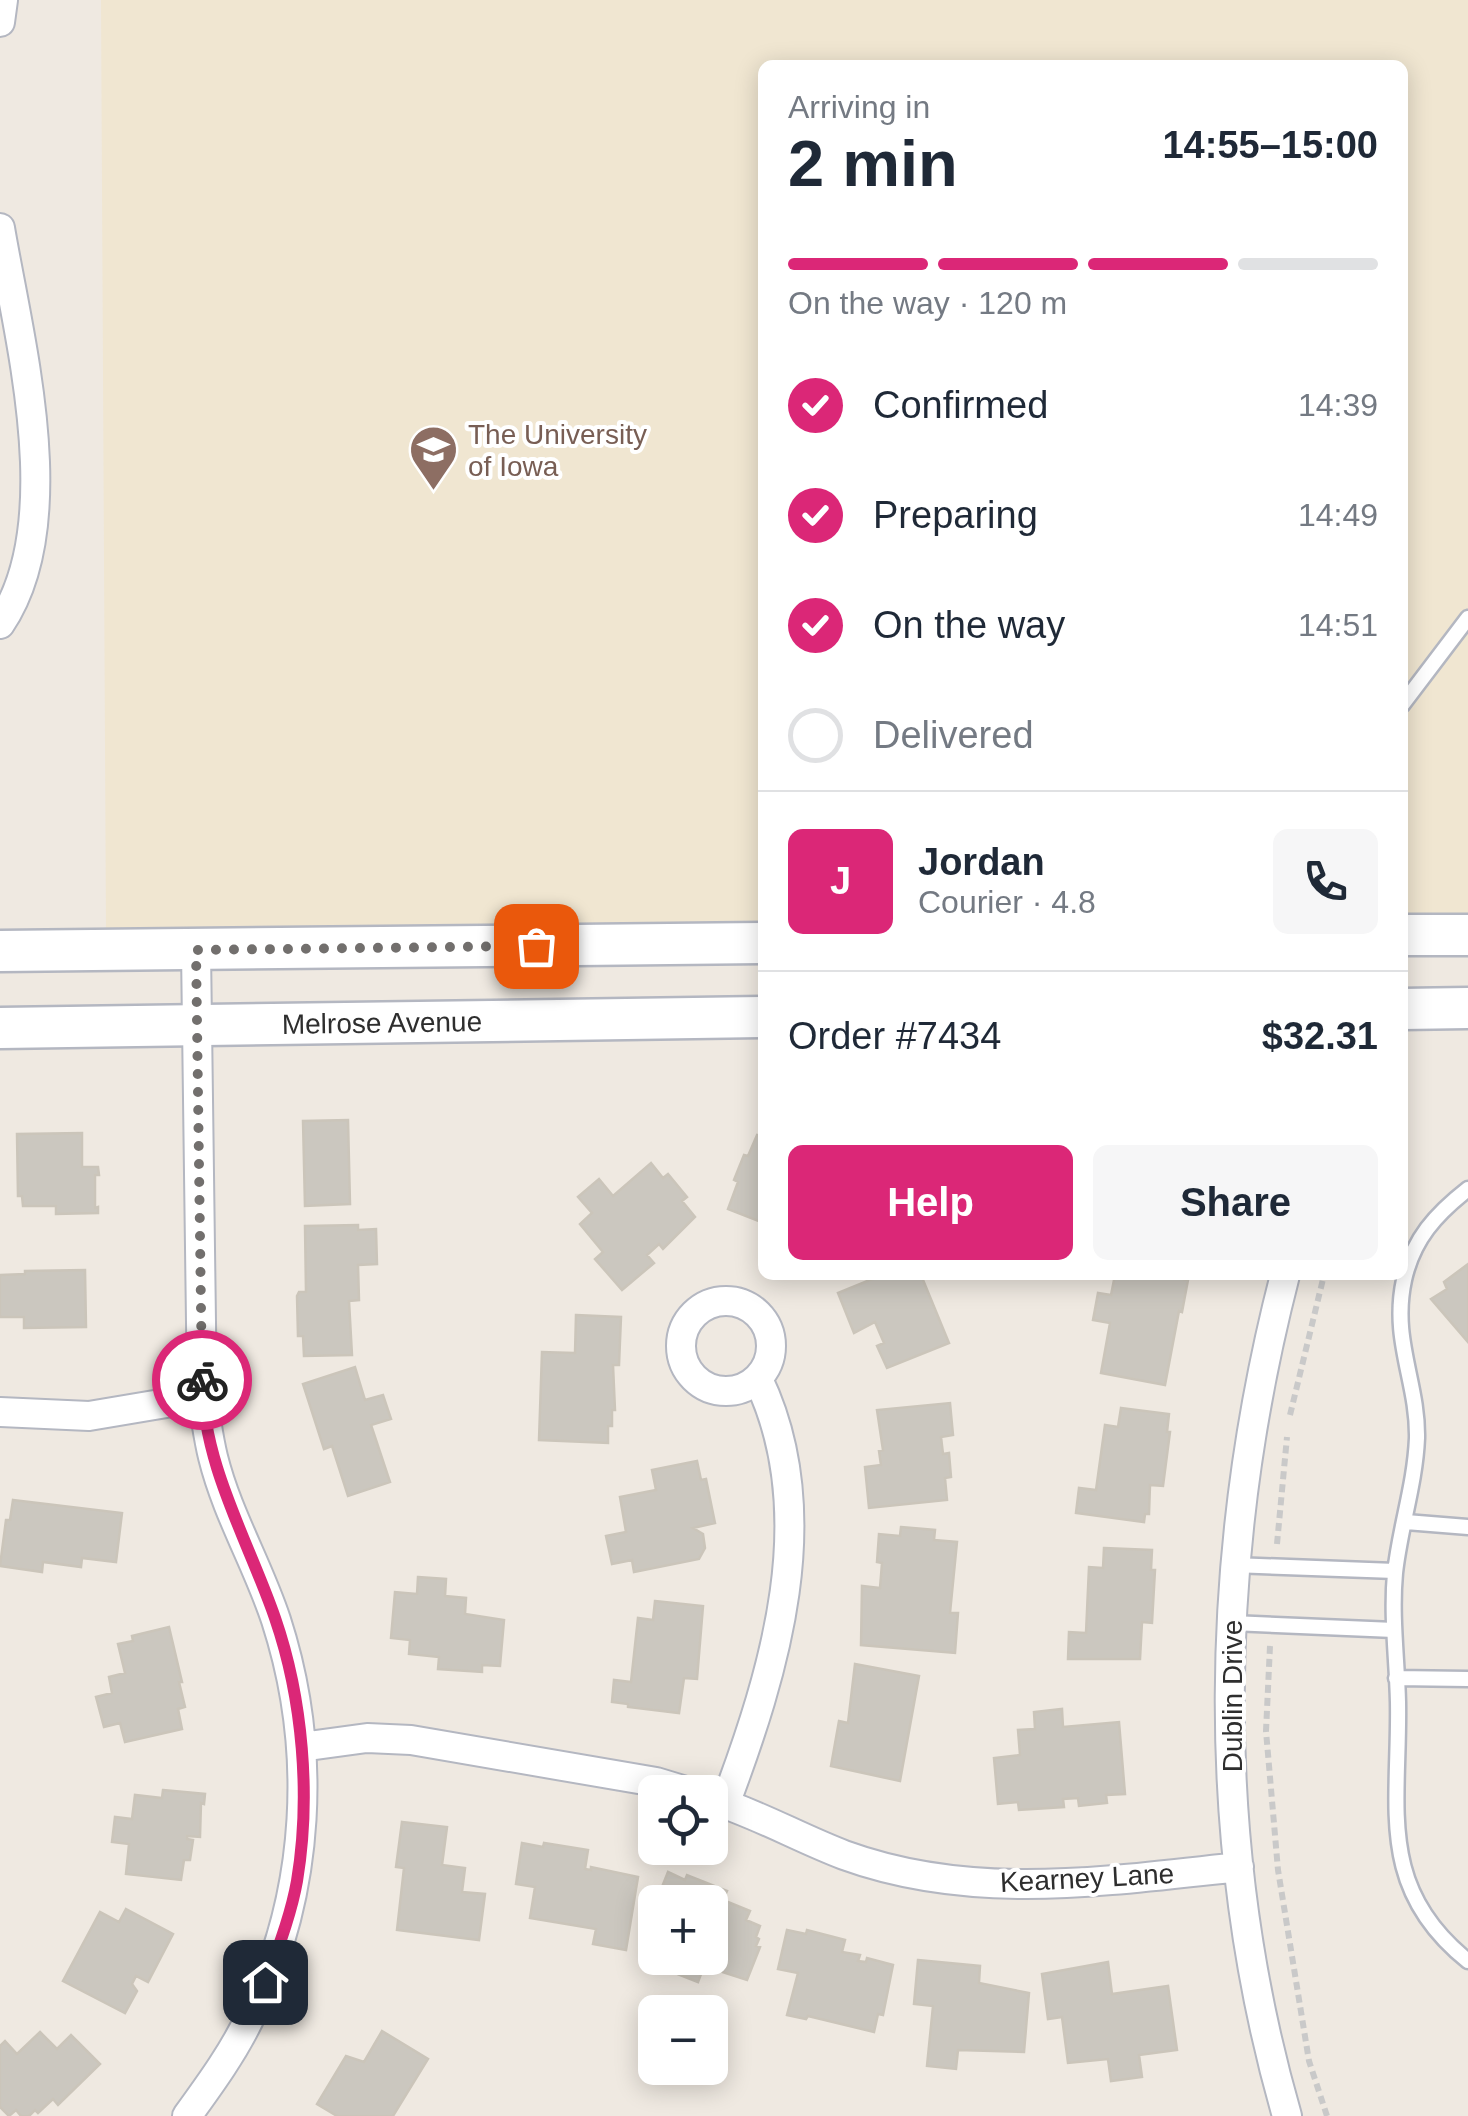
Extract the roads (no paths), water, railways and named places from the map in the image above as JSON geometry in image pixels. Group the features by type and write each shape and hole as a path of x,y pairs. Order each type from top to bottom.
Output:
{"main road":[{"path":"1408,935 1468,935"},
{"path":"0,952 758,943"},
{"path":"1408,1009 1468,1008"},
{"name":"Melrose Avenue","path":"0,1028 758,1017"}],"street":[{"path":"0,22 3,0"},
{"path":"0,228 36,453 36,507 24,565 0,624"},
{"path":"187,2116 222,2068 244,2028 278,1949 297,1881 302,1811 301,1747 293,1686 276,1620 214,1459 202,1397 196,950"},
{"name":"Dublin Drive","path":"1284,1280 1251,1430 1233,1565 1230,1762 1238,1866 1254,1974 1286,2116"},
{"path":"728,1777 765,1690 777,1642 788,1556 786,1468 776,1416 758,1379"},
{"path":"0,1412 89,1416 202,1397"},
{"path":"301,1747 367,1738 411,1740 638,1779"},
{"name":"Kearney Lane","path":"728,1805 846,1855 917,1875 973,1882 1051,1886 1238,1866"}],"lane":[{"path":"1408,697 1468,618"},
{"path":"1408,1268 1418,1240 1440,1211 1468,1189"},
{"path":"1404,1280 1398,1326 1417,1426 1416,1472 1396,1571 1396,1806 1400,1859 1415,1902 1446,1943 1468,1960"},
{"path":"1406,1522 1468,1527"},
{"path":"1233,1565 1396,1571"},
{"path":"1231,1623 1394,1630"},
{"path":"1396,1678 1468,1679"}],"place":[{"name":"The University of Iowa","path":"433,492"}]}
